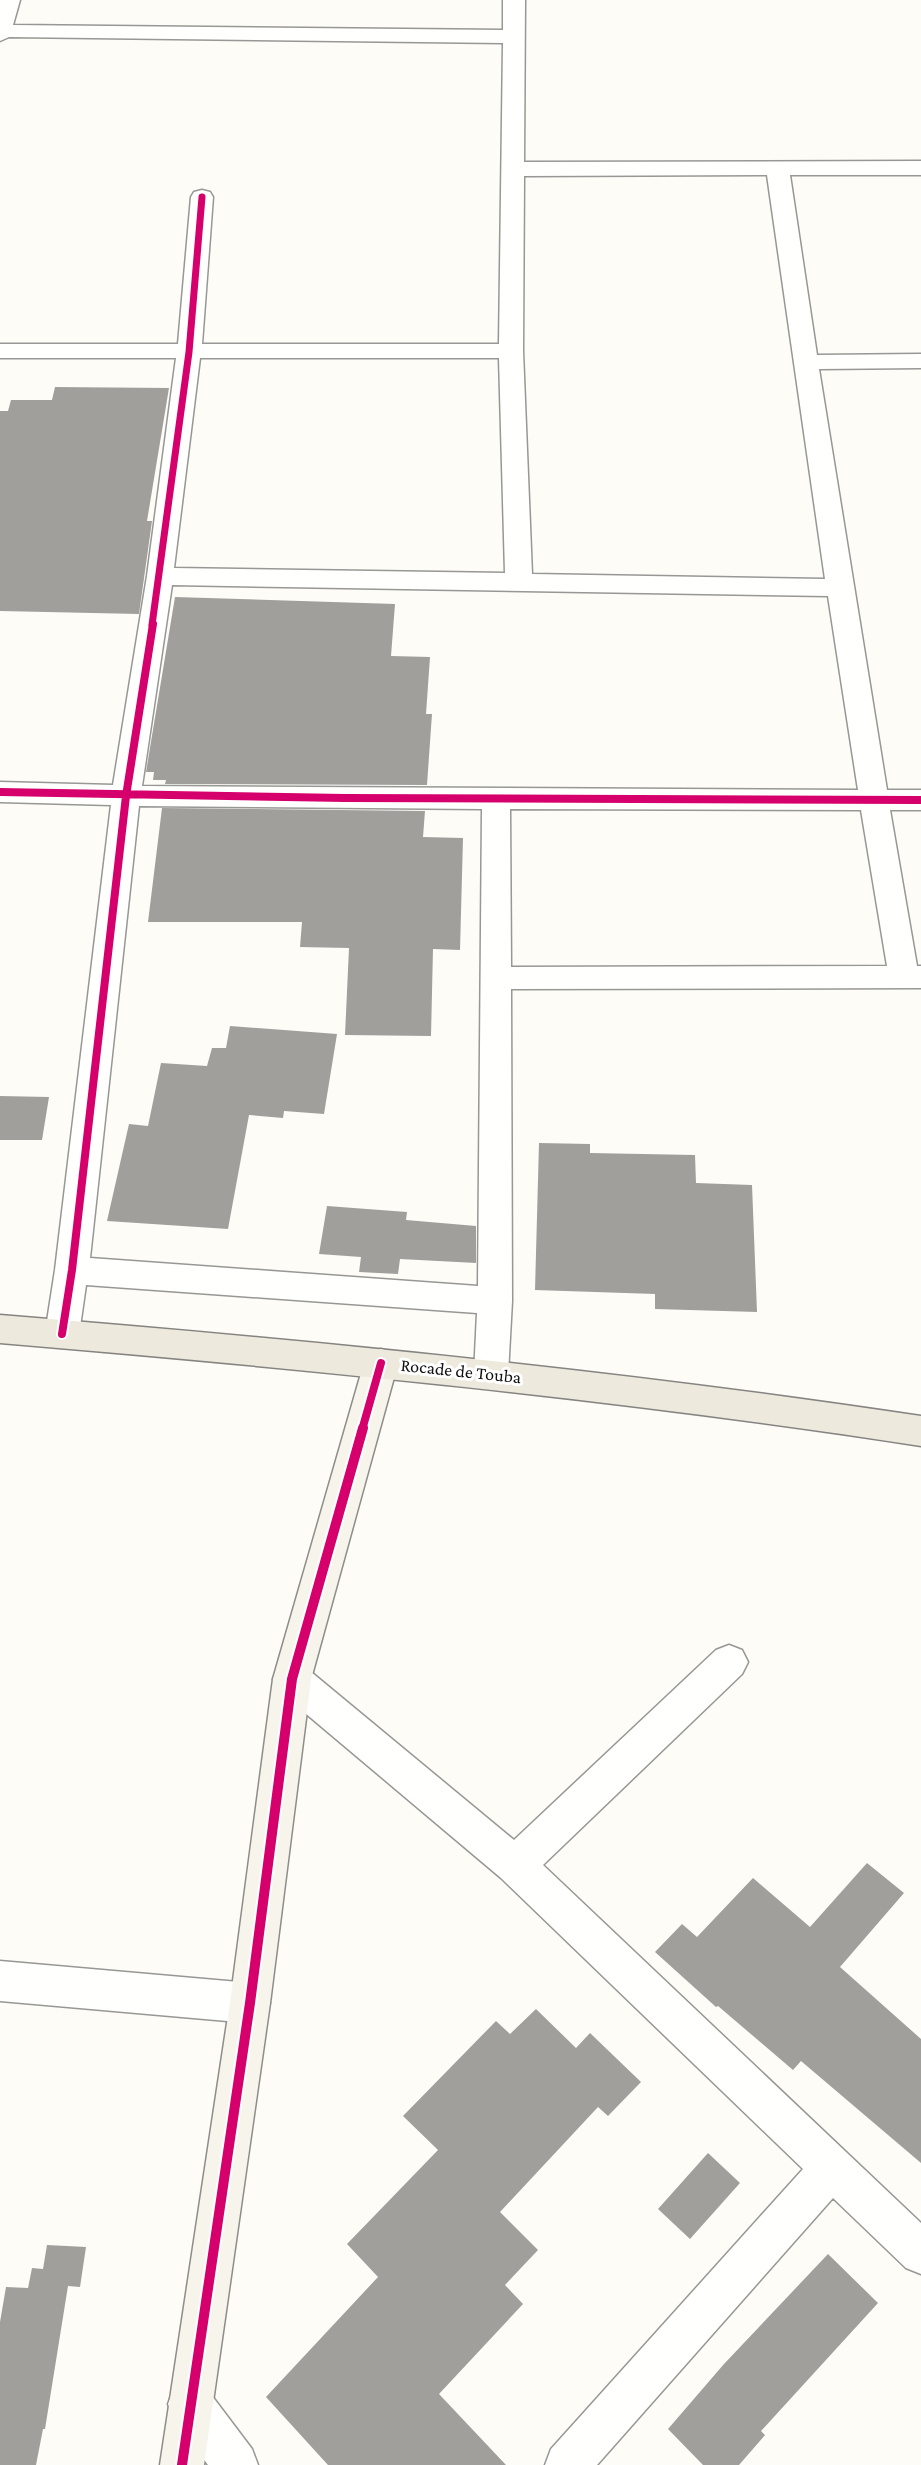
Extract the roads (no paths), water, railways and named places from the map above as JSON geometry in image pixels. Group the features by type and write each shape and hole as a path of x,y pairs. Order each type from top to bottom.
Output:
{"main road":[{"name":"Rocade de Touba","path":"0,1329 654,1391 921,1431"}],"street":[{"path":"9,0 0,33 514,37"},
{"path":"514,0 511,351 519,581"},
{"path":"512,169 921,168"},
{"path":"496,978 912,977 873,800 805,362 778,169"},
{"path":"62,1334 72,1270 126,796 160,576 189,352 202,197"},
{"path":"0,351 511,351"},
{"path":"805,362 921,361"},
{"path":"160,576 840,588"},
{"path":"0,792 126,796 496,800 921,800"},
{"path":"491,1374 495,1301 496,800"},
{"path":"72,1270 495,1301"},
{"path":"182,2465 250,2003 292,1679 381,1364"},
{"path":"515,1865 729,1662"},
{"path":"292,1679 515,1865 921,2253"},
{"path":"0,1981 250,2003"},
{"path":"567,2465 831,2169"},
{"path":"190,2404 236,2465"}]}
